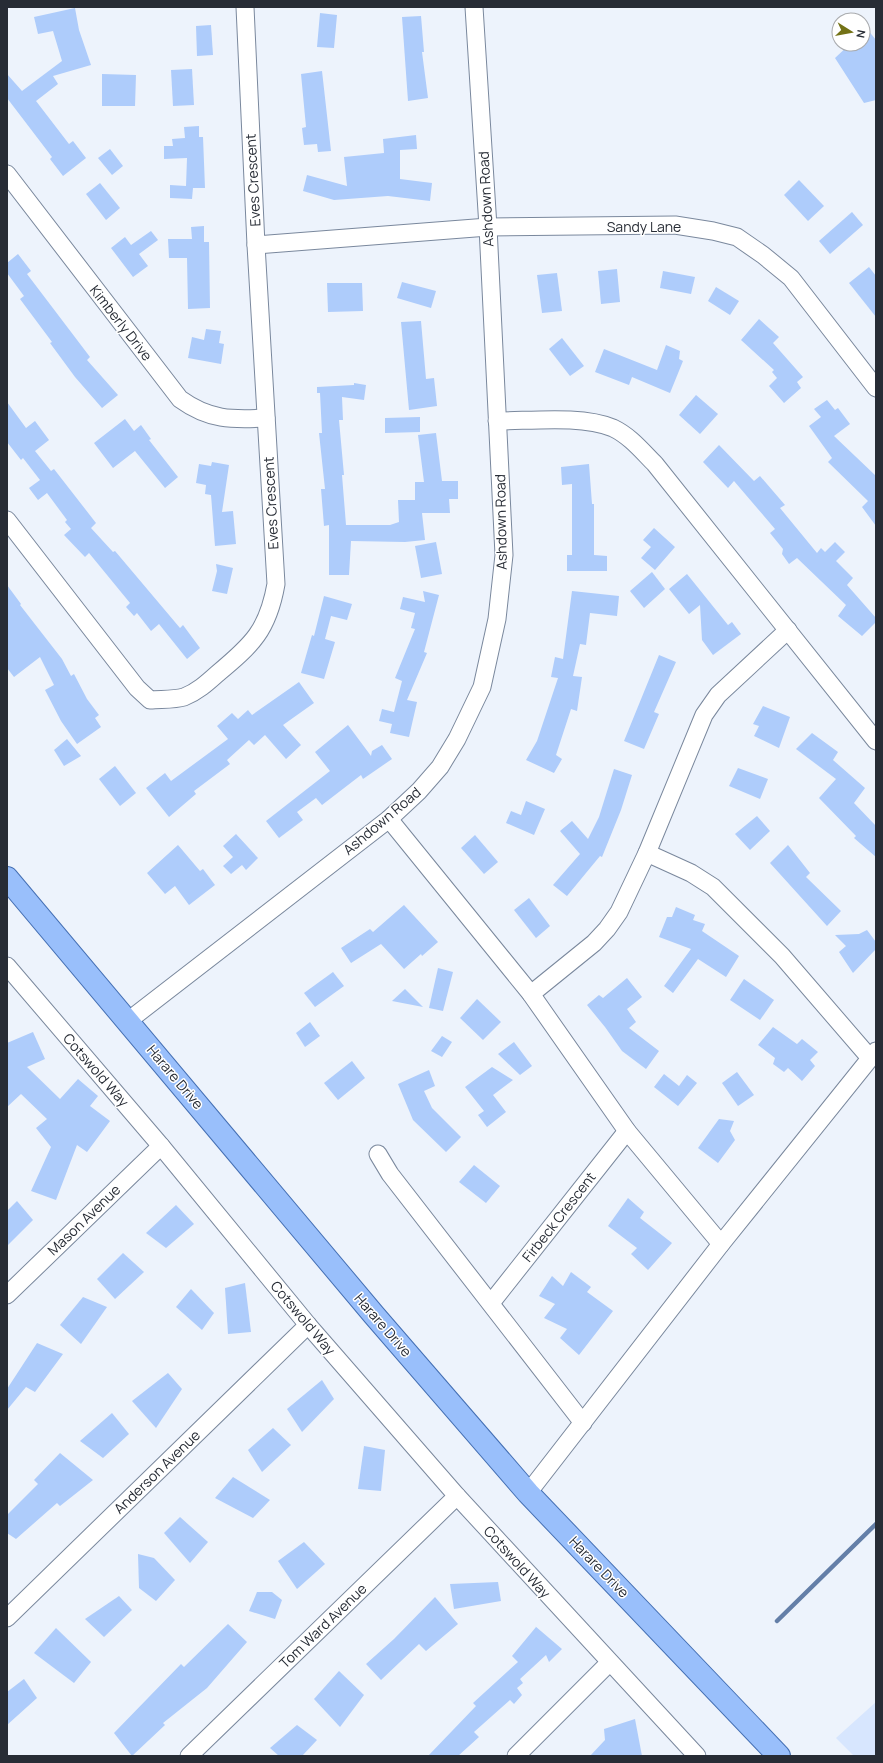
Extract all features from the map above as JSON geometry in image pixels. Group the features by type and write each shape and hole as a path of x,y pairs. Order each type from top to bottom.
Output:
{"main road":[{"name":"Harare Drive","path":"7,878 369,1309 528,1493 779,1756"}],"street":[{"name":"Eves Crescent","path":"7,520 137,688 150,700 183,697 196,692 246,650 266,620 273,603 276,584 256,245 245,7"},
{"name":"Ashdown Road","path":"128,1021 389,818 419,791 440,767 457,739 482,687 497,619 504,555 488,227 474,7"},
{"name":"Kimberly Drive","path":"7,174 180,399 195,410 209,415 238,420 266,418"},
{"name":"Sandy Lane","path":"256,245 488,227 675,225 713,231 737,237 763,255 790,278 876,388"},
{"path":"497,421 592,421 614,429 628,438 655,464 876,741"},
{"path":"531,994 594,943 607,929 618,912 647,853 704,715 718,695 788,630"},
{"path":"389,818 531,994 626,1131 721,1244"},
{"path":"528,1493 721,1244 873,1054 782,956 713,887 691,873 647,853"},
{"name":"Cotswold Way","path":"7,967 161,1146 308,1325 457,1496 609,1663 648,1701 697,1756"},
{"name":"Firbeck Crescent","path":"490,1303 626,1131"},
{"name":"Mason Avenue","path":"7,1295 161,1146"},
{"path":"378,1154 390,1174 583,1423"},
{"name":"Anderson Avenue","path":"7,1618 308,1325"},
{"name":"Tom Ward Avenue","path":"189,1756 457,1496"},
{"path":"516,1756 609,1663"}],"shaded area":[{"path":"876,1702 876,1756 854,1756 836,1738"}],"building":[{"path":"75,8 79,30 91,65 53,76 58,84 36,101 69,144 73,141 86,158 63,176 50,159 52,157 7,98 7,74 22,91 62,61 53,31 38,34 34,17"},
{"path":"320,13 337,15 334,48 317,47"},
{"path":"421,16 424,52 422,52 428,98 408,101 402,17"},
{"path":"211,25 213,55 197,56 196,26"},
{"path":"871,34 876,40 876,100 864,103 835,58 841,52 871,52"},
{"path":"192,69 194,105 173,106 171,70"},
{"path":"322,71 331,151 318,152 317,144 304,145 302,128 306,127 301,74"},
{"path":"102,74 136,75 135,106 102,106"},
{"path":"199,126 199,137 203,137 205,188 193,188 192,199 170,198 170,185 186,186 187,158 164,159 164,146 173,146 172,139 185,138 184,127"},
{"path":"416,135 417,149 400,150 400,179 432,183 430,201 388,196 334,200 303,191 307,175 347,186 344,157 384,153 383,139"},
{"path":"110,149 123,166 112,175 98,158"},
{"path":"799,180 824,206 808,221 784,195"},
{"path":"100,183 120,208 106,220 86,194"},
{"path":"852,212 863,225 830,254 819,241"},
{"path":"204,226 204,242 209,242 210,308 188,309 187,258 169,258 168,239 192,239 191,227"},
{"path":"151,231 158,240 139,254 148,266 133,277 111,248 125,237 131,245"},
{"path":"18,254 31,271 27,274 90,357 87,360 118,395 102,408 75,377 50,343 52,342 20,299 24,296 7,273 7,263"},
{"path":"869,267 876,276 876,317 849,283"},
{"path":"617,269 620,302 601,304 598,271"},
{"path":"663,271 695,277 691,294 660,288"},
{"path":"557,273 562,311 542,313 537,275"},
{"path":"402,282 436,291 431,308 397,298"},
{"path":"327,283 362,283 363,311 328,312"},
{"path":"716,287 739,301 730,315 708,301"},
{"path":"759,319 779,337 773,343 803,377 797,382 801,388 784,403 769,386 777,378 772,372 774,370 741,340"},
{"path":"421,321 426,379 434,378 437,406 409,410 401,322"},
{"path":"206,329 221,331 219,343 224,344 221,364 188,358 192,337 204,340"},
{"path":"562,338 584,366 570,376 549,349"},
{"path":"666,345 680,351 679,359 683,361 670,393 632,377 629,385 595,372 604,349 657,370"},
{"path":"354,383 366,385 364,400 342,397 343,420 339,420 344,475 342,475 346,525 390,525 399,522 398,500 415,500 415,482 424,482 418,435 436,433 442,481 458,481 458,499 449,499 450,513 422,513 425,540 405,542 351,541 349,575 329,575 329,525 324,526 321,489 325,489 319,433 322,433 320,393 317,393 317,387 354,385"},
{"path":"696,395 718,414 700,434 679,415"},
{"path":"827,400 835,410 838,408 850,424 834,436 876,476 876,526 862,507 868,501 828,462 832,458 809,426 821,417 814,409"},
{"path":"7,402 26,428 35,421 49,440 35,451 51,471 54,469 96,523 91,528 113,552 115,551 180,628 183,625 200,648 187,659 159,624 151,631 137,613 134,616 126,607 130,603 89,553 85,557 64,535 71,529 65,522 67,520 47,493 38,500 29,488 40,480 23,458 21,460 7,442"},
{"path":"420,417 420,432 385,433 385,418"},
{"path":"125,419 134,431 141,425 151,439 149,440 178,477 165,488 135,451 113,468 94,443"},
{"path":"719,445 754,481 760,476 785,505 780,508 817,553 821,548 825,552 835,542 845,552 836,561 853,578 847,585 876,618 876,622 862,636 838,616 846,605 797,558 789,564 782,554 783,549 770,533 775,529 734,481 728,488 703,462"},
{"path":"212,462 229,465 222,512 233,511 236,544 215,546 211,495 205,494 206,485 196,483 199,464 211,466"},
{"path":"589,464 592,504 594,504 594,555 607,556 607,571 567,571 567,555 572,555 572,484 562,485 561,467"},
{"path":"654,528 675,547 655,570 641,558 651,547 643,540"},
{"path":"436,542 442,574 421,578 415,546"},
{"path":"216,564 233,568 227,594 212,591 217,571"},
{"path":"652,572 665,589 644,608 630,591"},
{"path":"687,574 728,625 732,622 741,634 713,655 702,640 700,605 689,614 669,589"},
{"path":"7,585 21,604 20,605 62,659 71,676 74,674 87,699 99,715 95,718 101,727 77,744 61,721 45,690 54,685 40,657 14,677 7,668"},
{"path":"423,591 439,595 424,652 427,653 407,700 417,702 409,737 390,733 392,724 379,721 382,709 394,712 402,681 395,678 415,629 411,628 415,613 400,609 403,597 425,602"},
{"path":"572,591 619,596 617,616 590,613 586,645 580,644 573,676 582,677 577,711 571,709 556,755 562,759 554,773 526,760 537,741 558,678 551,677 555,657 563,659"},
{"path":"324,596 352,604 347,620 331,616 325,639 335,642 324,679 301,673 312,635 314,636"},
{"path":"659,655 676,662 654,712 659,714 644,749 624,741"},
{"path":"299,682 314,703 283,725 301,745 286,759 265,735 254,745 249,740 227,760 230,764 194,791 196,794 169,817 146,788 165,773 171,781 228,739 217,726 232,713 238,719 248,710 252,715"},
{"path":"763,706 790,717 779,748 754,736 759,726 753,724"},
{"path":"348,725 371,756 372,751 382,745 392,759 363,779 361,775 322,805 316,798 297,812 303,820 279,838 266,821 330,771 315,752"},
{"path":"812,733 838,752 833,760 865,788 854,803 876,826 876,857 854,838 856,836 819,798 836,779 796,749"},
{"path":"67,739 81,756 64,766 54,750"},
{"path":"115,766 136,793 120,806 99,779"},
{"path":"738,768 768,779 760,799 729,786"},
{"path":"614,769 632,775 621,810 602,857 600,856 567,896 553,885 580,854 560,831 572,821 588,839 599,817"},
{"path":"526,801 545,809 534,835 506,823 511,811 521,815"},
{"path":"757,816 770,831 750,850 735,834"},
{"path":"236,834 258,858 246,870 242,865 231,874 223,866 233,857 223,846"},
{"path":"475,835 498,862 484,874 461,848"},
{"path":"178,845 200,871 203,869 215,885 189,905 175,886 165,894 147,873"},
{"path":"788,845 810,873 806,877 841,911 827,926 770,863"},
{"path":"529,898 550,926 536,938 514,910"},
{"path":"404,905 438,942 404,969 381,944 351,963 341,948 370,929 373,932"},
{"path":"676,907 695,915 693,920 705,924 702,931 739,956 726,977 698,959 673,993 664,986 691,949 659,937 667,917 672,917"},
{"path":"867,930 876,942 876,949 853,973 839,952 846,946 835,935 859,934"},
{"path":"438,968 453,972 443,1011 429,1008"},
{"path":"333,972 344,986 315,1007 304,993"},
{"path":"627,978 642,997 627,1009 636,1022 629,1028 659,1051 646,1069 622,1051 587,1005 599,995 603,998"},
{"path":"744,979 774,1000 760,1020 730,1000"},
{"path":"405,989 423,1007 392,1001"},
{"path":"477,999 501,1022 483,1040 460,1018"},
{"path":"310,1022 320,1036 305,1047 296,1033"},
{"path":"773,1027 797,1044 802,1039 818,1052 810,1060 815,1066 802,1081 788,1068 784,1072 773,1064 775,1058 758,1045"},
{"path":"33,1032 45,1059 27,1067 60,1099 78,1079 98,1096 90,1106 110,1121 87,1152 77,1145 56,1200 31,1191 51,1147 36,1128 47,1119 21,1094 7,1107 7,1043"},
{"path":"442,1036 452,1042 442,1057 431,1051"},
{"path":"514,1042 532,1066 520,1075 498,1054"},
{"path":"352,1061 365,1078 338,1100 324,1083"},
{"path":"492,1067 513,1080 493,1095 506,1112 487,1127 478,1115 484,1111 465,1087"},
{"path":"429,1070 435,1086 424,1091 432,1108 461,1137 446,1152 413,1120 398,1084"},
{"path":"737,1072 754,1095 738,1106 722,1083"},
{"path":"664,1074 679,1086 687,1075 697,1083 678,1106 654,1087"},
{"path":"719,1119 734,1121 730,1131 735,1140 718,1163 698,1148"},
{"path":"474,1165 500,1186 486,1203 459,1182"},
{"path":"628,1198 644,1212 640,1218 672,1243 648,1270 631,1254 637,1248 608,1226"},
{"path":"17,1201 33,1220 7,1246 7,1211"},
{"path":"176,1205 194,1224 166,1248 146,1233"},
{"path":"123,1253 144,1272 115,1299 97,1279"},
{"path":"571,1272 591,1287 587,1292 613,1311 579,1355 560,1338 567,1329 544,1318 555,1304 539,1296 552,1276 563,1286"},
{"path":"245,1283 251,1332 228,1334 225,1288"},
{"path":"191,1289 214,1313 202,1330 176,1307"},
{"path":"83,1297 107,1307 81,1344 60,1325"},
{"path":"37,1343 63,1354 35,1392 26,1387 7,1410 7,1389"},
{"path":"168,1373 182,1389 156,1428 132,1401"},
{"path":"322,1380 334,1399 302,1432 287,1409"},
{"path":"112,1413 129,1434 103,1458 80,1441"},
{"path":"273,1428 291,1445 262,1472 248,1450"},
{"path":"364,1446 385,1450 381,1491 358,1489"},
{"path":"60,1453 93,1480 60,1506 57,1503 16,1539 7,1533 7,1515 38,1484 34,1480"},
{"path":"233,1477 270,1500 253,1518 215,1498"},
{"path":"180,1517 208,1542 190,1563 164,1533"},
{"path":"304,1542 325,1564 297,1589 278,1561"},
{"path":"138,1554 154,1558 175,1580 156,1601 139,1588"},
{"path":"498,1582 501,1601 454,1609 450,1584"},
{"path":"257,1592 272,1592 282,1600 275,1619 249,1611"},
{"path":"119,1596 132,1610 104,1637 85,1619"},
{"path":"435,1597 458,1624 426,1651 419,1644 381,1680 366,1664 394,1639"},
{"path":"228,1624 247,1642 207,1688 163,1723 165,1725 132,1756 114,1733 181,1664 184,1667"},
{"path":"535,1626 562,1649 549,1662 546,1655 520,1679 523,1683 517,1688 522,1695 514,1704 510,1700 474,1732 479,1737 458,1756 428,1756 476,1706 473,1703 518,1662 512,1656 536,1627"},
{"path":"56,1628 91,1662 74,1683 34,1653"},
{"path":"339,1671 364,1695 340,1727 314,1699"},
{"path":"24,1679 37,1698 7,1725 7,1692"},
{"path":"635,1719 642,1756 590,1756 605,1740 604,1729"},
{"path":"297,1725 317,1740 302,1756 279,1756 270,1748"}],"waterway":[{"path":"777,1621 876,1524"}]}
